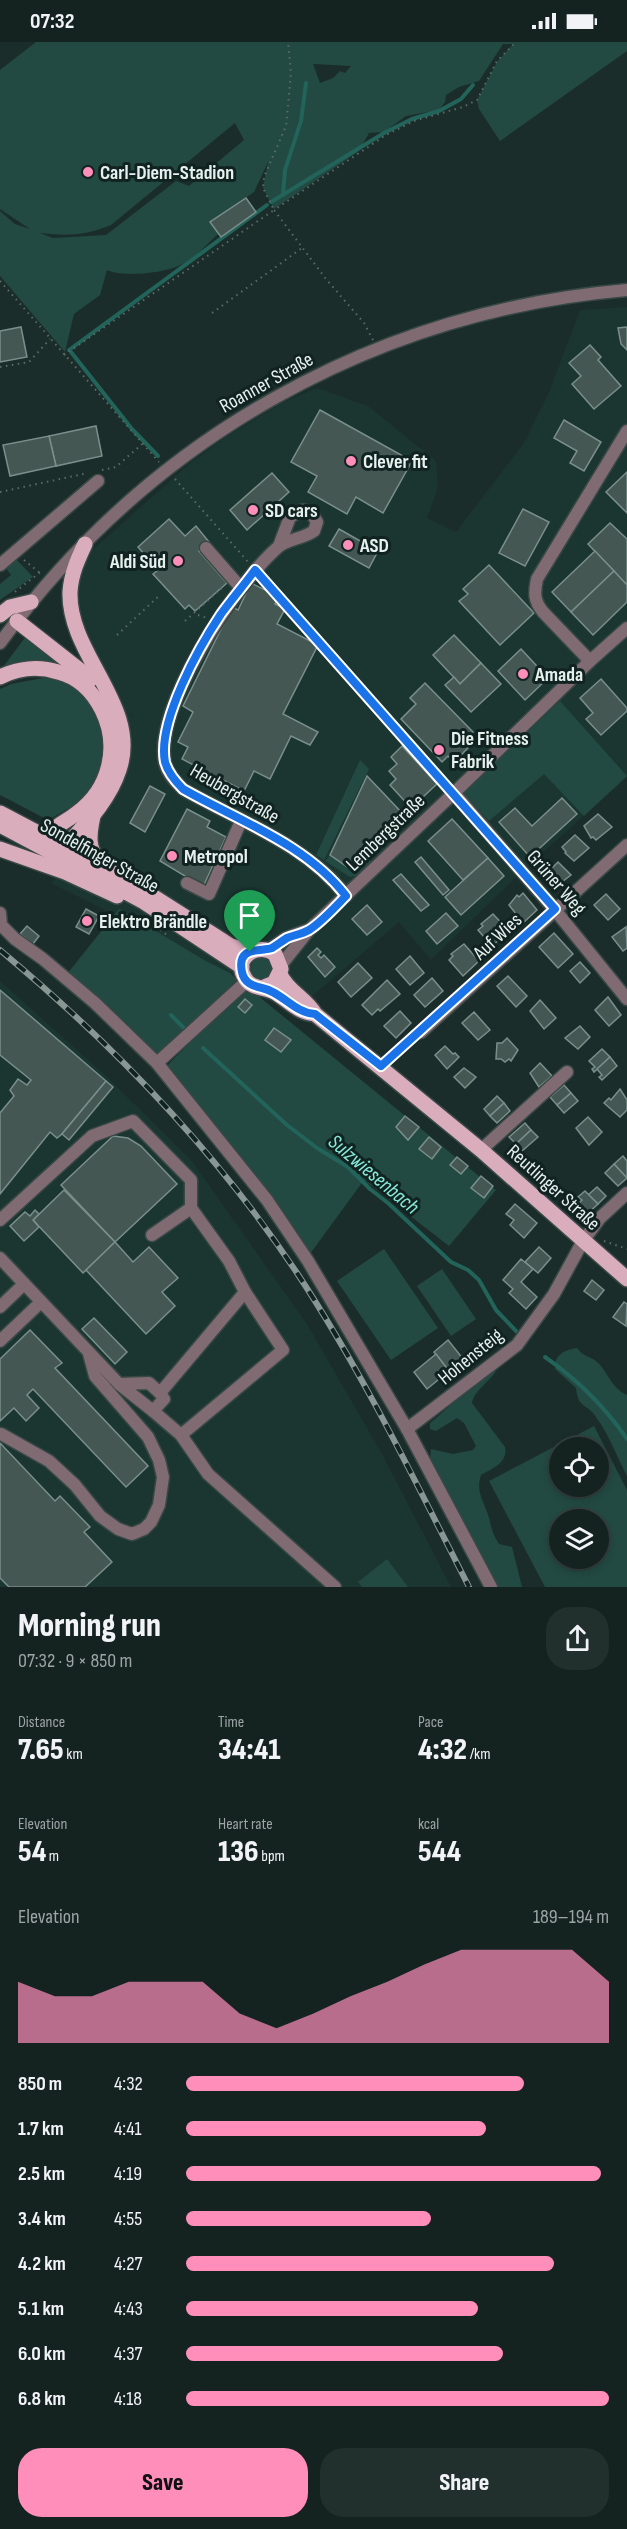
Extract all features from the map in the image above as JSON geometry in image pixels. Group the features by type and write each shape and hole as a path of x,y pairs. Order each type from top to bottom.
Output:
{"main road":[{"path":"54,847 93,816 115,780 123,756 120,721 110,687 82,642 71,605 72,580 85,544"},
{"path":"0,615 10,607 31,602"},
{"path":"16,621 110,687"},
{"path":"0,677 29,668 63,673 90,690 110,727 112,744 110,763 99,790 87,805 58,825 54,847"},
{"name":"Sondelfinger Straße","path":"0,813 177,931"},
{"path":"93,816 89,840 91,849 94,856 107,870"},
{"name":"Sondelfinger Straße","path":"0,825 107,870 167,903 231,946 250,952"},
{"path":"0,849 65,872 144,909"},
{"path":"177,931 262,988 274,983 280,969 278,957 268,950 258,949 250,952 244,958 244,974"},
{"name":"Reutlinger Straße","path":"280,969 283,982 310,1004 315,1014 481,1150 627,1279"},
{"name":"Reutlinger Straße","path":"262,988 272,991 305,1013 315,1014"}],"street":[{"name":"Roanner Straße","path":"0,643 31,602 85,544 167,470 221,430 292,387 373,349 437,326 490,311 542,300 627,290"},
{"path":"590,661 543,612 536,603 534,592 537,579 627,431"},
{"path":"0,565 97,474"},
{"name":"Heubergstraße","path":"279,546 255,570 221,614 185,678 168,725 164,744 165,763 171,777 183,789 241,821 274,834 330,875 346,896"},
{"path":"206,548 242,588"},
{"name":"Lembergstraße","path":"280,969 309,930 346,896 399,840 454,793 627,628"},
{"name":"Grüner Weg","path":"454,793 555,909 627,999"},
{"path":"187,883 209,894 241,821"},
{"name":"Auf Wies","path":"421,1032 627,845"},
{"path":"0,913 1,925 15,939 43,959 95,1004 157,1063 267,1200 308,1261 407,1429 491,1587"},
{"name":"Lembergstraße","path":"268,950 286,938 309,930"},
{"path":"157,1063 237,999 244,974"},
{"name":"Reutlinger Straße","path":"481,1150 567,1072"},
{"path":"0,1220 92,1136 133,1121 191,1179 191,1208 229,1261 245,1292 283,1350 181,1435"},
{"name":"Hohensteig","path":"407,1429 517,1346 554,1294 583,1241 600,1218 627,1193"},
{"path":"152,1235 191,1208"},
{"path":"0,1258 119,1384 181,1435 208,1474 335,1587"},
{"path":"0,1307 24,1284"},
{"path":"160,1393 245,1292"},
{"path":"0,1341 41,1302"},
{"path":"1,1434 49,1461 75,1485 100,1516 118,1529 132,1534 144,1529 151,1522 159,1505 163,1477 159,1460 148,1437 95,1376 89,1354"},
{"path":"119,1384 149,1383 164,1399 153,1411"}],"path":[{"path":"288,42 291,73 286,126 264,177 263,188 274,210 302,248 364,323 373,341 373,349"},
{"path":"64,355 386,135 414,121 463,107 477,100 497,61 516,42"},
{"path":"212,313 302,248"},
{"path":"0,281 160,462"},
{"path":"0,368 29,362 50,339"},
{"path":"0,492 97,474 116,467 142,444"},
{"path":"172,476 454,793"},
{"path":"15,553 40,573"},
{"path":"185,621 226,584"},
{"path":"117,635 161,594"},
{"path":"144,909 154,927 177,931"},
{"path":"381,1066 421,1032"}],"shaded area":[{"path":"36,42 627,42 627,51 500,141 479,109 477,100 497,62 513,44 503,44 479,81 459,87 446,95 445,102 439,110 406,116 384,132 369,133 359,151 274,209 263,188 268,162 254,192 211,222 218,234 190,259 179,266 147,273 124,274 107,270 100,295 74,314 65,352 0,276 0,211 15,224 30,229 0,209 0,70","holes":["314,64 351,66 345,73 340,71 333,78 320,83","235,123 244,140 189,186 176,181 106,235 53,238 40,233 76,234 111,225"]},
{"path":"627,307 627,777 522,871 431,960 399,922 302,1005 277,1004 237,980 230,973 51,883 93,836 107,807 101,672 76,608 79,574 89,553 188,465 226,437 282,403 317,388 368,406 436,461 438,488 427,518 456,532 524,443 549,392 580,310"},
{"path":"16,559 33,577 0,600 0,584 11,575 6,568"},
{"path":"27,635 88,681 118,744 74,831 68,825 77,819 116,744 76,676 0,671"},
{"path":"48,677 73,685 94,705 108,743 101,775 83,800 48,820 0,795 0,689 11,684"},
{"path":"560,701 627,776 584,816 544,774 489,821 463,793"},
{"path":"360,760 369,769 324,860 316,855"},
{"path":"364,854 372,862 360,875 350,877 325,861 330,855 349,867"},
{"path":"119,909 230,973 237,980 162,1053 152,1053 67,974"},
{"path":"262,957 270,960 273,968 270,976 262,979 254,976 251,968 254,960"},
{"path":"0,981 106,1076 191,1160 307,1324 382,1454 451,1587 0,1587"},
{"path":"246,986 496,1190 449,1246 364,1180 307,1258 161,1072"},
{"path":"384,1249 438,1328 391,1360 337,1281"},
{"path":"442,1269 476,1319 451,1336 417,1286"},
{"path":"577,1348 592,1358 617,1388 627,1395 627,1476 601,1424 581,1403 576,1388 555,1369 558,1357 568,1350"},
{"path":"499,1365 493,1376 476,1393 472,1403 505,1447 502,1461 481,1475 479,1490 496,1539 499,1544 512,1547 522,1587 495,1587 434,1472 430,1459 431,1449 453,1454 473,1450 476,1446 464,1423 457,1418 436,1431 430,1429 430,1423 487,1376 495,1366"},
{"path":"594,1426 600,1437 573,1437"},
{"path":"549,1450 549,1497 609,1497 609,1455 627,1490 627,1587 545,1587 489,1481"},
{"path":"387,1559 408,1587 362,1587 358,1582"}],"building":[{"path":"246,198 256,212 221,237 210,222"},
{"path":"21,327 27,357 0,362 0,331"},
{"path":"627,327 627,350 621,344 618,328"},
{"path":"590,345 601,357 598,360 621,386 594,409 572,384 581,376 569,363"},
{"name":"Clever fit","path":"320,410 412,461 383,513 356,497 347,514 308,492 317,476 291,462"},
{"path":"564,420 601,442 584,471 570,463 577,451 554,438"},
{"path":"96,426 102,456 56,466 49,436"},
{"path":"49,436 56,466 10,476 3,445"},
{"path":"627,472 627,513 606,492"},
{"path":"272,473 289,492 247,530 230,510"},
{"path":"523,509 549,522 525,566 499,553"},
{"name":"Aldi Süd","path":"169,519 185,536 196,526 209,542 199,551 227,583 195,611 189,605 185,609 153,574 158,570 138,547"},
{"path":"610,523 627,539 627,585 588,544"},
{"path":"339,529 378,551 369,568 329,546"},
{"path":"595,551 614,571 571,612 552,592"},
{"path":"489,565 534,613 500,645 459,601 468,594 463,589"},
{"path":"614,571 627,585 627,602 593,635 571,612"},
{"path":"251,583 279,597 275,604 285,609 277,624 318,645 283,714 318,732 310,745 291,736 270,779 254,771 244,791 182,759 188,747 178,742 193,712 183,706 232,607 238,610"},
{"path":"454,635 481,663 460,684 433,655"},
{"name":"Amada","path":"521,649 548,678 525,700 498,671"},
{"path":"481,663 501,684 471,712 445,685 454,677 460,684"},
{"path":"601,679 627,708 627,711 601,735 586,719 593,713 580,698"},
{"path":"425,683 473,732 468,738 473,743 454,762 448,756 442,762 401,719 416,704 410,698"},
{"path":"402,746 437,784 411,808 390,785 396,779 389,771 397,764 391,757"},
{"path":"367,776 404,815 349,868 330,855"},
{"path":"150,786 165,794 145,832 130,823"},
{"path":"562,798 577,814 530,857 499,822 515,808 532,826"},
{"path":"187,809 210,821 207,827 226,837 203,887 160,861"},
{"path":"598,814 612,827 596,840 591,838 584,826"},
{"path":"452,819 488,858 463,880 428,841"},
{"path":"575,835 589,848 574,861 562,847"},
{"path":"421,857 449,890 443,895 415,862"},
{"path":"488,858 504,876 461,915 445,897"},
{"path":"558,862 571,875 558,885 549,875 552,872 550,870"},
{"path":"401,874 429,905 421,911 393,880"},
{"path":"523,893 537,910 523,923 509,905 517,895 519,897"},
{"path":"606,894 620,909 608,920 594,905"},
{"path":"367,905 382,922 367,935 352,919"},
{"name":"Elektro Brändle","path":"86,909 99,916 89,934 76,927"},
{"path":"446,913 458,926 437,944 426,931"},
{"path":"493,914 509,931 492,946 478,930 483,926 481,924"},
{"path":"27,926 39,936 33,944 20,934"},
{"path":"626,927 627,948 623,951 612,937"},
{"path":"554,933 573,954 558,968 539,947"},
{"path":"464,944 479,961 463,976 449,960 453,956 451,954"},
{"path":"317,948 321,952 318,955 321,958 324,955 335,967 325,977 308,957"},
{"path":"410,956 424,973 410,985 396,969"},
{"path":"580,962 590,973 580,983 570,971"},
{"path":"358,963 372,978 351,997 338,982"},
{"path":"508,976 527,996 516,1007 497,986"},
{"path":"432,978 443,991 425,1007 414,995"},
{"path":"387,980 400,994 372,1015 362,1005"},
{"path":"0,990 106,1081 62,1134 57,1138 50,1132 0,1194 0,1113 14,1096 10,1090 18,1079 27,1085 31,1080 0,1055"},
{"path":"608,997 621,1015 609,1026 595,1010"},
{"path":"245,999 252,1005 245,1013 238,1007"},
{"path":"540,1000 556,1018 544,1029 530,1011"},
{"path":"400,1011 411,1023 396,1038 384,1026"},
{"path":"474,1012 490,1030 478,1040 462,1023"},
{"path":"580,1026 590,1037 578,1049 565,1038"},
{"path":"274,1028 291,1040 281,1052 265,1040"},
{"path":"507,1038 518,1050 511,1061 509,1059 505,1062 496,1059 497,1043 502,1043"},
{"path":"445,1046 459,1057 447,1069 435,1055"},
{"path":"602,1049 610,1057 594,1072 592,1069 595,1067 589,1061"},
{"path":"610,1057 617,1066 602,1080 599,1077 602,1075 597,1069"},
{"path":"540,1063 552,1076 539,1087 530,1073"},
{"path":"464,1068 476,1077 465,1088 454,1077"},
{"path":"106,1081 113,1087 69,1140 62,1134"},
{"path":"564,1085 571,1093 557,1105 550,1097"},
{"path":"620,1089 627,1100 627,1110 620,1117 604,1103 609,1098 611,1100"},
{"path":"571,1093 578,1101 564,1113 557,1105"},
{"path":"497,1096 504,1103 490,1116 484,1109"},
{"path":"504,1103 510,1111 497,1123 490,1116"},
{"path":"405,1116 419,1127 408,1140 396,1127"},
{"path":"588,1117 602,1132 589,1145 576,1128"},
{"path":"525,1123 531,1130 516,1144 509,1137"},
{"path":"531,1130 538,1137 522,1151 516,1144"},
{"path":"113,1136 128,1138 141,1146 177,1184 115,1242 61,1185"},
{"path":"429,1137 441,1147 432,1159 419,1149"},
{"path":"623,1156 627,1161 627,1178 614,1164"},
{"path":"457,1157 468,1166 461,1174 450,1165"},
{"path":"614,1164 627,1178 618,1186 605,1173"},
{"path":"481,1176 493,1186 484,1198 471,1188"},
{"path":"597,1187 606,1196 598,1204 588,1195"},
{"path":"64,1190 115,1242 83,1273 33,1220"},
{"path":"585,1191 598,1204 586,1215 577,1205 582,1200 578,1197"},
{"path":"515,1204 537,1223 524,1238 510,1225 514,1220 506,1214"},
{"path":"35,1210 39,1214 33,1220 39,1227 24,1241 10,1226 25,1212 30,1216"},
{"path":"115,1242 133,1262 149,1247 178,1278 162,1292 175,1306 146,1334 86,1270"},
{"path":"539,1247 551,1258 538,1273 525,1262"},
{"path":"521,1259 533,1269 521,1282 537,1297 526,1309 509,1293 513,1289 503,1280"},
{"path":"592,1280 604,1290 596,1300 584,1291"},
{"path":"624,1302 627,1304 626,1326 613,1317"},
{"path":"94,1318 127,1352 115,1364 82,1329"},
{"path":"30,1330 62,1363 55,1368 148,1466 126,1487 33,1389 27,1395 39,1408 26,1421 14,1408 0,1421 0,1359"},
{"path":"448,1340 464,1360 449,1371 434,1352"},
{"path":"436,1354 449,1371 427,1389 414,1372"},
{"path":"0,1443 55,1501 60,1496 90,1527 84,1532 112,1562 85,1587 9,1587 0,1578"}],"waterway":[{"path":"283,195 285,170 301,121 306,83"},
{"path":"271,202 384,133 412,119 439,111 461,99 473,85"},
{"path":"69,350 267,205"},
{"path":"71,352 132,429 158,456"},
{"path":"171,1015 187,1031"},
{"name":"Sulzwiesenbach","path":"203,1048 287,1125 317,1148 348,1167 451,1262 468,1270 479,1280 496,1310 516,1331"},
{"name":"Sulzwiesenbach","path":"545,1357 590,1395 627,1439"}],"railway":[{"path":"0,950 83,1023 122,1061 197,1142 265,1228 297,1273 344,1349 388,1428 469,1587"}],"place":[{"name":"Carl-Diem-Stadion","path":"88,172"},
{"name":"Clever fit","path":"351,461"},
{"name":"SD cars","path":"253,510"},
{"name":"ASD","path":"348,545"},
{"name":"Aldi Süd","path":"178,561"},
{"name":"Amada","path":"523,674"},
{"name":"Die Fitness Fabrik","path":"439,750"},
{"name":"Metropol","path":"172,856"},
{"name":"Elektro Brändle","path":"87,921"}],"route":[{"path":"255,570 555,909 498,963 381,1066 315,1014 305,1013 272,991 254,986 247,981 242,972 242,963 250,952 261,948 268,950 286,938 309,930 346,896 330,875 290,847 183,789 171,777 165,763 164,744 168,725 185,678 221,614 255,570"}]}
